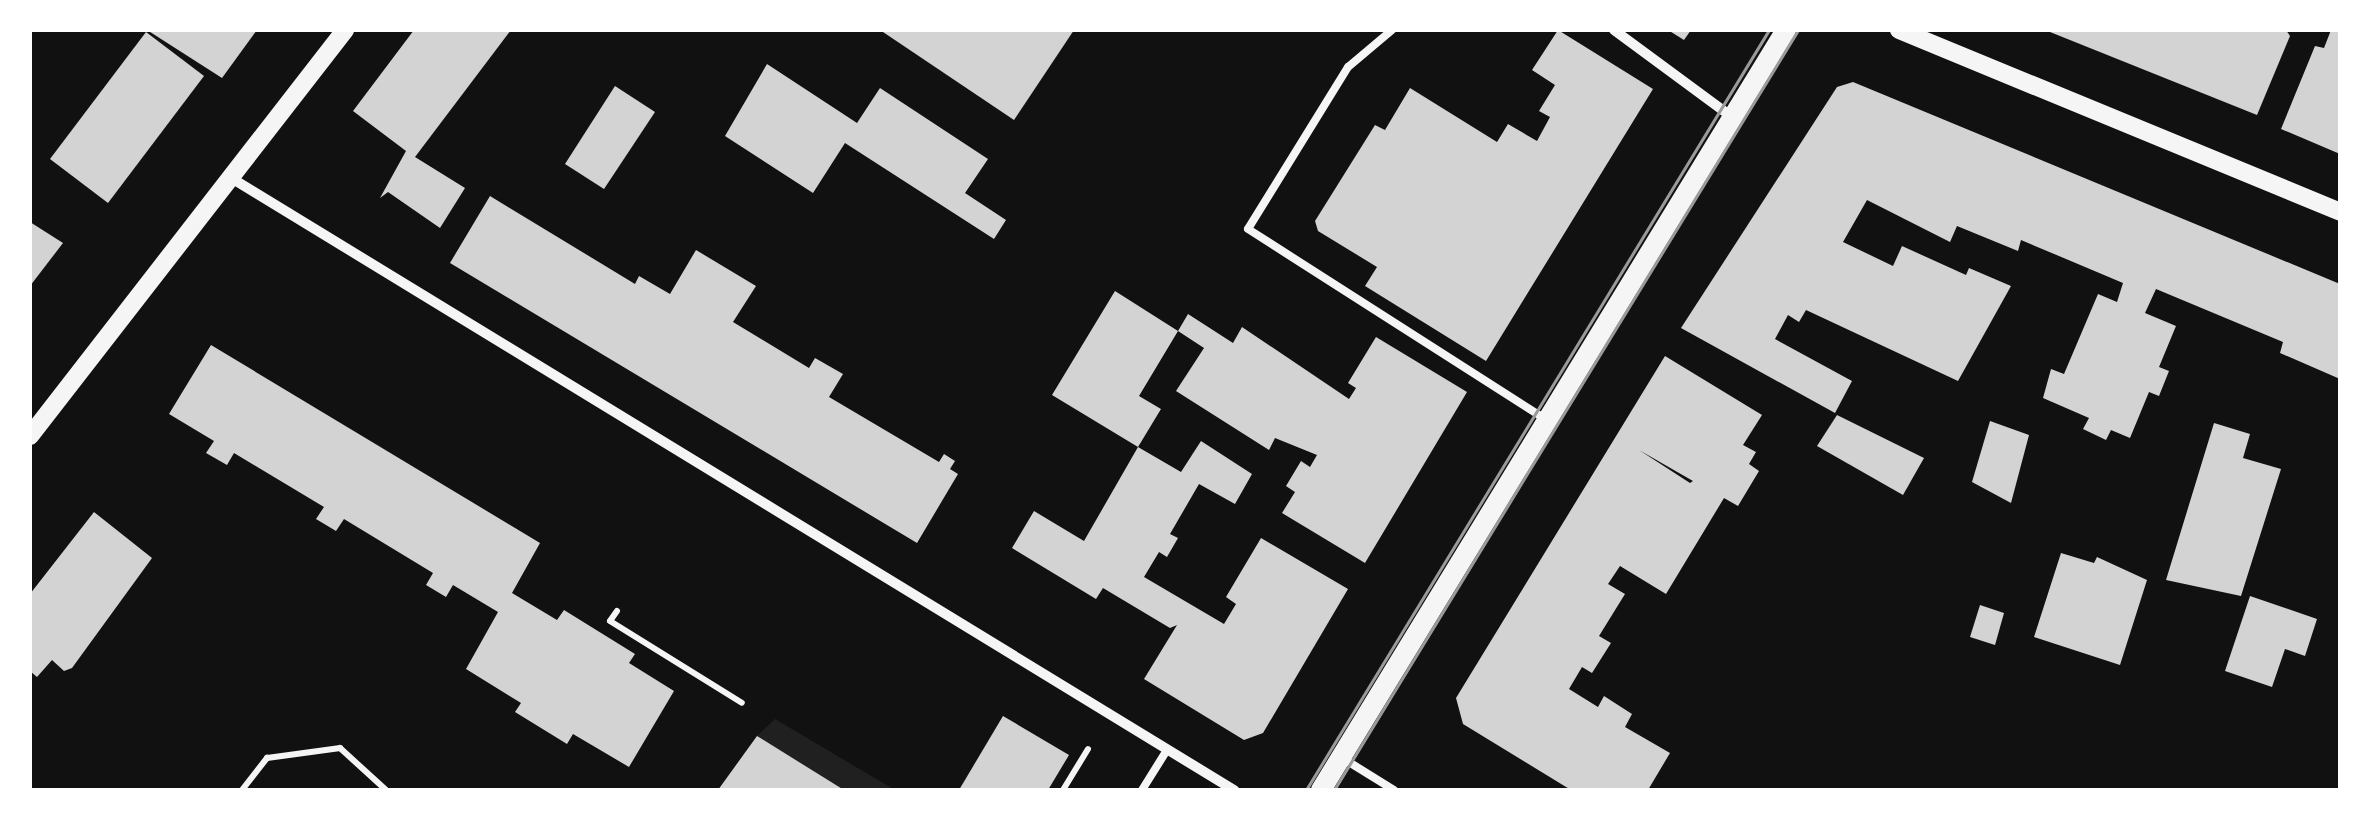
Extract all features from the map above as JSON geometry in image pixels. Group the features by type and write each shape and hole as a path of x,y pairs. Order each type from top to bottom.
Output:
{"main road":[{"path":"1321,790 1786,30"}],"street":[{"path":"30,436 345,30"},
{"path":"1614,30 1732,117"},
{"path":"1898,30 2340,212"},
{"path":"228,176 1234,790"}],"lane":[{"path":"1392,30 1348,67 1248,229 1547,420"},
{"path":"1142,790 1166,750"},
{"path":"1341,756 1394,790"}],"path":[{"path":"617,611 610,621 742,704"},
{"path":"242,790 267,758 340,748 386,790"},
{"path":"1063,790 1088,750"}],"shaded area":[{"path":"775,719 895,790 840,790 757,736"}],"building":[{"path":"147,30 257,30 222,78"},
{"path":"414,30 511,30 415,157 465,188 440,228 388,192 380,198 406,151 353,111"},
{"path":"880,30 1074,30 1014,120"},
{"path":"1558,30 1653,89 1486,361 1365,286 1377,267 1318,231 1315,221 1375,125 1385,130 1410,88 1497,142 1508,124 1537,141 1550,117 1539,111 1555,85 1532,70"},
{"path":"1668,30 1691,30 1684,40"},
{"path":"2045,30 2286,30 2290,36 2257,115"},
{"path":"2331,30 2340,30 2340,154 2281,129 2315,46 2324,48"},
{"path":"146,32 204,76 108,203 50,159"},
{"path":"767,64 857,123 880,88 988,159 965,193 1006,220 994,239 845,143 813,193 725,136"},
{"path":"1853,82 2340,284 2340,379 2280,353 2283,342 2156,289 2145,313 2176,326 2159,367 2169,371 2159,396 2149,392 2130,438 2111,430 2106,440 2083,429 2089,418 2043,398 2051,369 2064,374 2098,294 2117,302 2123,283 2021,240 2018,251 1957,226 1950,242 1867,200 1843,242 1893,266 1902,246 1966,275 1969,268 2011,286 1958,381 1806,310 1799,322 1788,315 1775,339 1852,381 1835,413 1681,328 1837,87"},
{"path":"615,86 655,112 604,189 565,164"},
{"path":"490,196 635,284 639,276 670,294 696,250 756,286 733,322 809,368 815,358 843,374 829,397 939,462 944,454 955,461 950,469 958,474 917,543 450,263"},
{"path":"30,222 63,243 30,286"},
{"path":"1115,291 1178,331 1139,396 1161,409 1138,447 1052,395"},
{"path":"1188,314 1233,343 1242,327 1349,399 1356,388 1348,383 1376,337 1467,392 1365,563 1282,513 1295,492 1286,486 1301,461 1310,467 1317,455 1275,438 1269,450 1176,391 1204,348 1178,331"},
{"path":"211,345 540,543 512,593 557,620 564,610 635,654 629,663 674,691 629,767 573,734 567,744 515,712 521,703 466,669 498,612 453,585 446,597 426,585 433,573 344,519 336,531 316,519 324,507 234,453 227,465 206,453 214,441 169,414"},
{"path":"1665,356 1762,415 1743,445 1756,452 1749,464 1759,471 1738,506 1724,498 1666,594 1620,566 1608,584 1625,594 1599,636 1611,643 1592,673 1582,667 1569,689 1598,707 1604,696 1632,714 1625,727 1670,753 1648,790 1571,790 1463,724 1456,698","holes":["1639,450 1693,481 1690,483"]},
{"path":"1837,415 1924,458 1903,495 1817,446"},
{"path":"1990,421 2029,435 2011,503 1972,482"},
{"path":"2214,423 2250,434 2243,458 2281,469 2241,596 2166,580"},
{"path":"1201,441 1252,474 1235,504 1199,484 1170,534 1178,538 1167,557 1159,552 1144,577 1224,624 1236,604 1226,597 1261,538 1348,589 1263,733 1244,740 1144,679 1177,625 1170,628 1103,588 1096,599 1012,548 1034,511 1084,541 1138,447 1181,472"},
{"path":"94,512 152,558 72,668 64,671 52,660 37,677 30,671 30,594"},
{"path":"2061,553 2094,563 2097,557 2147,580 2120,665 2034,637"},
{"path":"2250,596 2317,619 2305,656 2285,649 2272,687 2225,671"},
{"path":"1980,605 2004,613 1995,645 1970,637"},
{"path":"1003,716 1069,755 1048,790 959,790"},
{"path":"757,736 844,790 718,790"}],"tram line":[{"path":"1306,790 1769,30"},
{"path":"1334,790 1798,30"}]}
